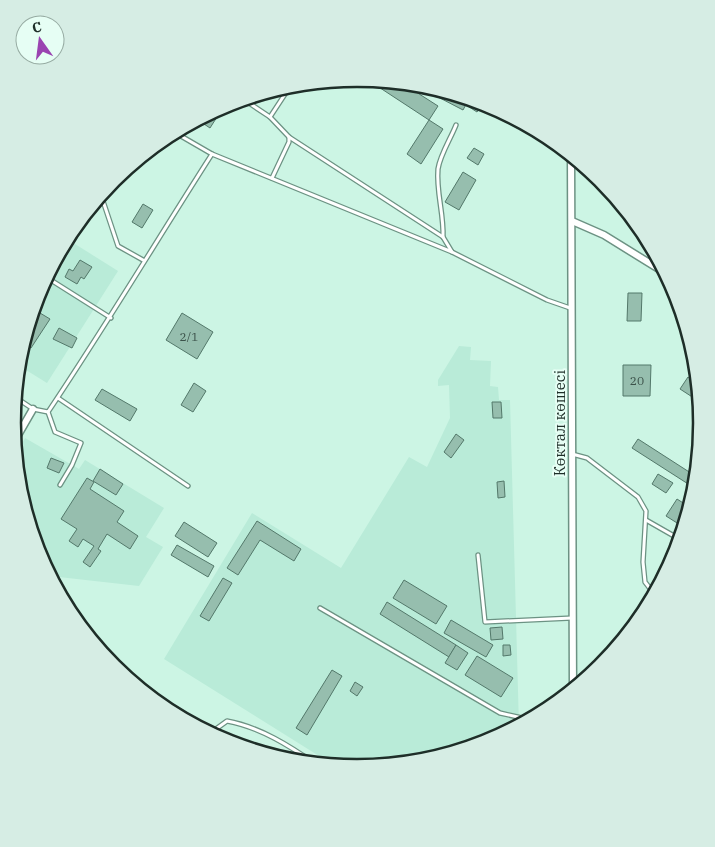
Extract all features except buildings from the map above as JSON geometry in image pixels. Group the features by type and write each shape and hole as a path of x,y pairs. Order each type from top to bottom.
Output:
{"street":[{"name":"Көктал көшесі","path":"570,164 573,681"},
{"path":"572,221 604,235 655,266"},
{"path":"21,429 33,409"}],"lane":[{"path":"270,118 284,96"},
{"path":"251,104 270,118 289,137 443,237 452,252"},
{"path":"443,237 444,222 439,198 438,167 456,125"},
{"path":"182,137 212,154 452,252 547,300 570,308"},
{"path":"272,178 289,142 289,137"},
{"path":"48,412 111,318 143,260 212,154"},
{"path":"104,203 117,244 143,260"},
{"path":"53,281 111,318"},
{"path":"58,398 188,486"},
{"path":"22,402 33,409 48,412"},
{"path":"48,412 55,432 81,443 72,466 60,486"},
{"path":"572,454 588,458 638,497 646,511 643,562 645,582 650,589"},
{"path":"646,520 674,536"},
{"path":"478,555 485,622 573,618"},
{"path":"320,608 500,713 521,718"},
{"path":"217,728 227,721 242,724 303,755"}],"shaded area":[{"path":"74,243 118,271 47,383 26,370 28,358 39,315 56,275"},
{"path":"459,346 471,347 470,360 491,361 490,386 498,387 499,400 510,400 519,719 466,742 423,753 401,757 358,760 322,758 164,659 252,513 341,568 409,457 427,467 450,418 449,385 438,386 438,380"},
{"path":"25,438 79,469 85,460 164,508 146,537 163,547 139,586 58,577 39,532 33,511 24,467 22,444"}]}
